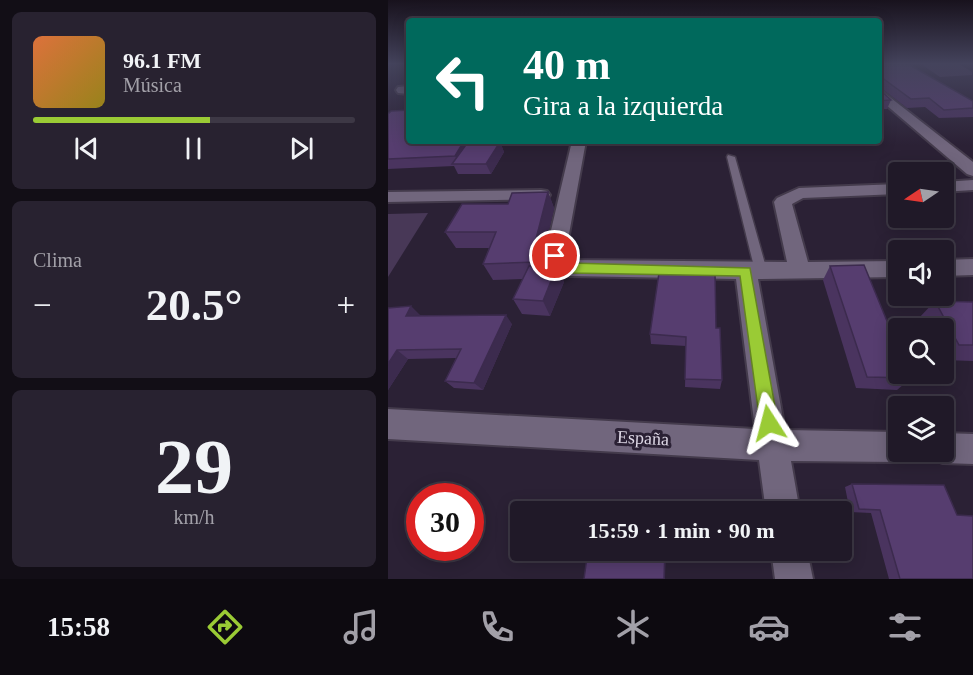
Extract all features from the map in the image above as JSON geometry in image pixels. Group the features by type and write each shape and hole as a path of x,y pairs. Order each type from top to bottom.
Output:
{"street":[{"path":"882,94 973,171"},
{"path":"578,144 555,256 561,266 753,271 888,269"},
{"path":"954,186 973,185"},
{"path":"799,270 782,202 799,193 888,189"},
{"path":"388,197 567,195"},
{"path":"954,268 973,267"},
{"path":"753,271 772,445 781,501"},
{"name":"España","path":"388,424 772,445 888,447"},
{"path":"954,448 973,449"},
{"path":"791,561 794,579"}],"lane":[{"path":"731,157 753,271"}],"shaded area":[{"path":"428,213 388,277 388,214"}],"building":[{"path":"900,91 955,91 973,101 973,108 944,110 929,98 911,99"},
{"path":"882,92 891,100 882,101"},
{"path":"406,110 406,144 462,144 455,156 388,159 388,114 391,111"},
{"path":"467,144 499,144 486,164 452,164"},
{"path":"548,192 536,239 539,248 535,262 483,264 496,232 445,232 462,204 508,204 512,193"},
{"path":"864,265 888,324 888,377 867,377 830,266"},
{"path":"529,266 557,266 543,301 513,299"},
{"path":"659,273 715,273 716,328 720,328 722,380 685,379 686,337 650,334"},
{"path":"954,302 973,302 973,345 959,345 954,336 954,318 944,318 938,306 954,306"},
{"path":"411,306 406,316 506,315 474,383 445,381 461,349 397,350 388,364 388,308"},
{"path":"852,484 944,485 957,515 973,516 973,579 900,579 880,510 859,509"},
{"path":"586,561 665,561 664,579 584,579"}],"route":[{"path":"555,256 561,266 570,268 746,271 769,423"}]}
